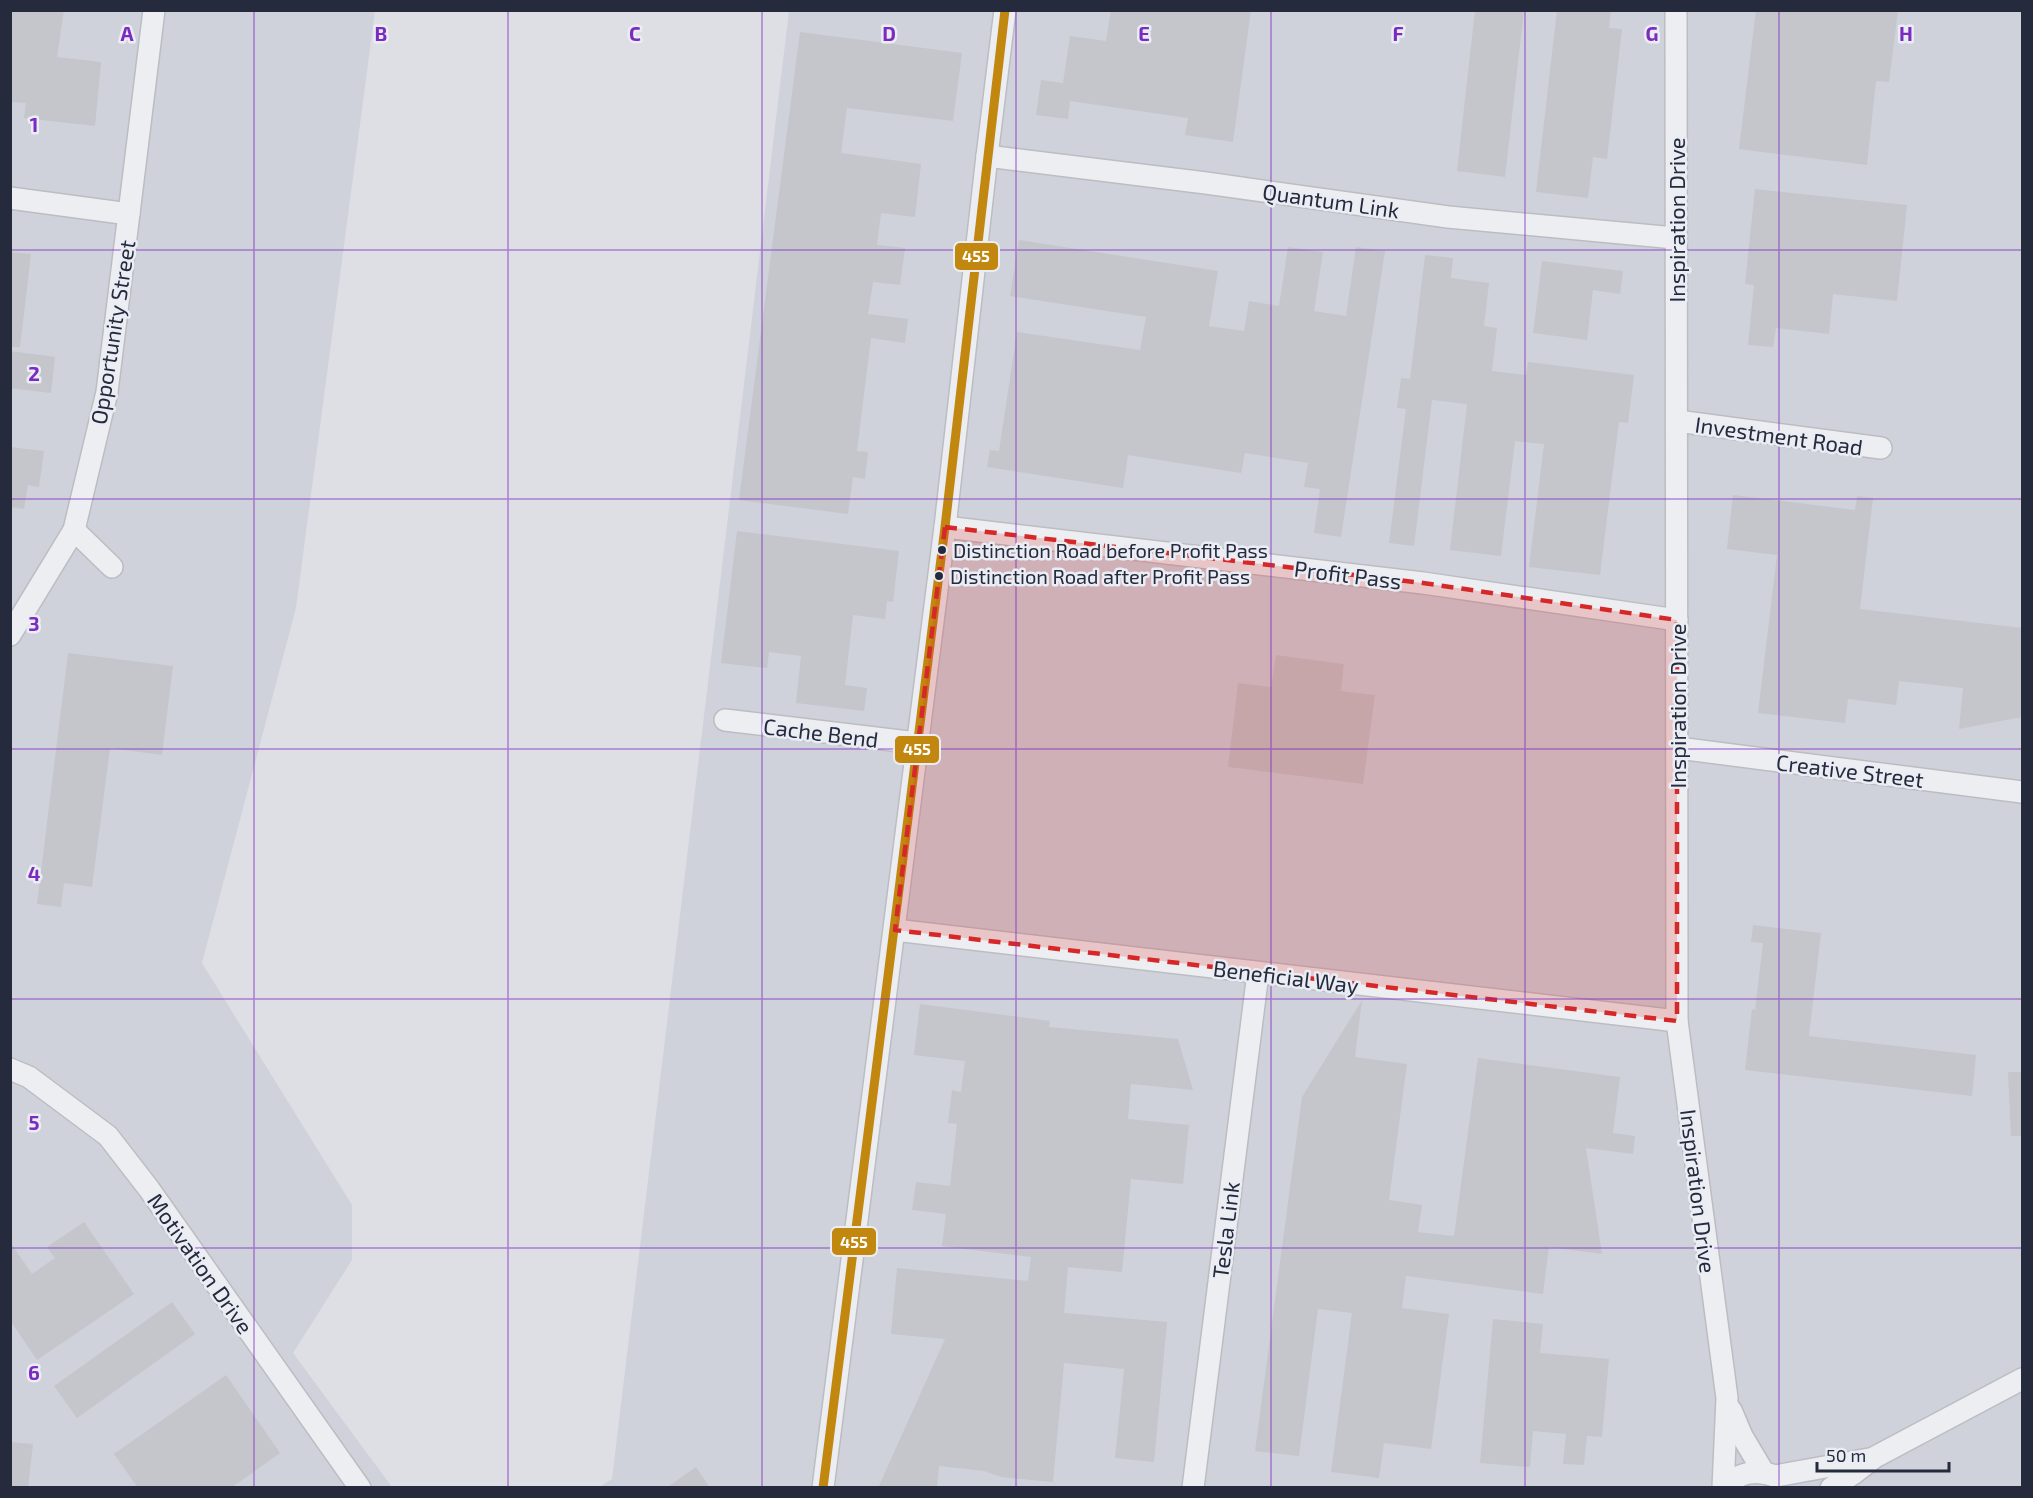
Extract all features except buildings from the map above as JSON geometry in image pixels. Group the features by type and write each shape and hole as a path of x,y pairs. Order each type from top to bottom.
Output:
{"street":[{"name":"Opportunity Street","path":"10,635 74,530 106,392 154,10"},
{"path":"823,1488 945,527 1005,10"},
{"name":"Inspiration Drive","path":"1676,10 1677,1021 1726,1398 1724,1488"},
{"name":"Quantum Link","path":"987,156 1206,183 1448,217 1676,238"},
{"path":"10,198 129,214"},
{"name":"Investment Road","path":"1677,421 1881,448"},
{"name":"Profit Pass","path":"945,527 1423,583 1677,620"},
{"path":"74,530 112,567"},
{"name":"Cache Bend","path":"725,720 917,743"},
{"name":"Creative Street","path":"1678,748 2022,792"},
{"name":"Beneficial Way","path":"895,930 1677,1021"},
{"name":"Tesla Link","path":"1193,1488 1258,973"},
{"name":"Motivation Drive","path":"10,1069 29,1077 108,1136 149,1189 360,1488"},
{"path":"1831,1488 1875,1457 2022,1379"},
{"name":"Inspiration Drive","path":"1726,1398 1742,1436 1775,1479"},
{"path":"1724,1488 1731,1480 1742,1474 1753,1472 1775,1479 1875,1457"}],"highlighted area":[{"path":"945,527 1423,583 1677,620 1677,1021 895,930"}],"shaded area":[{"path":"10,11 375,11 296,608 202,963 352,1205 352,1260 293,1353 392,1487 11,1487"},
{"path":"789,11 2022,11 2022,1487 598,1488 612,1479"}],"transit line":[{"name":"455","path":"823,1488 945,527 1005,10"}],"place":[{"name":"Distinction Road before Profit Pass","path":"942,550"},
{"name":"Distinction Road after Profit Pass","path":"939,576"}]}
